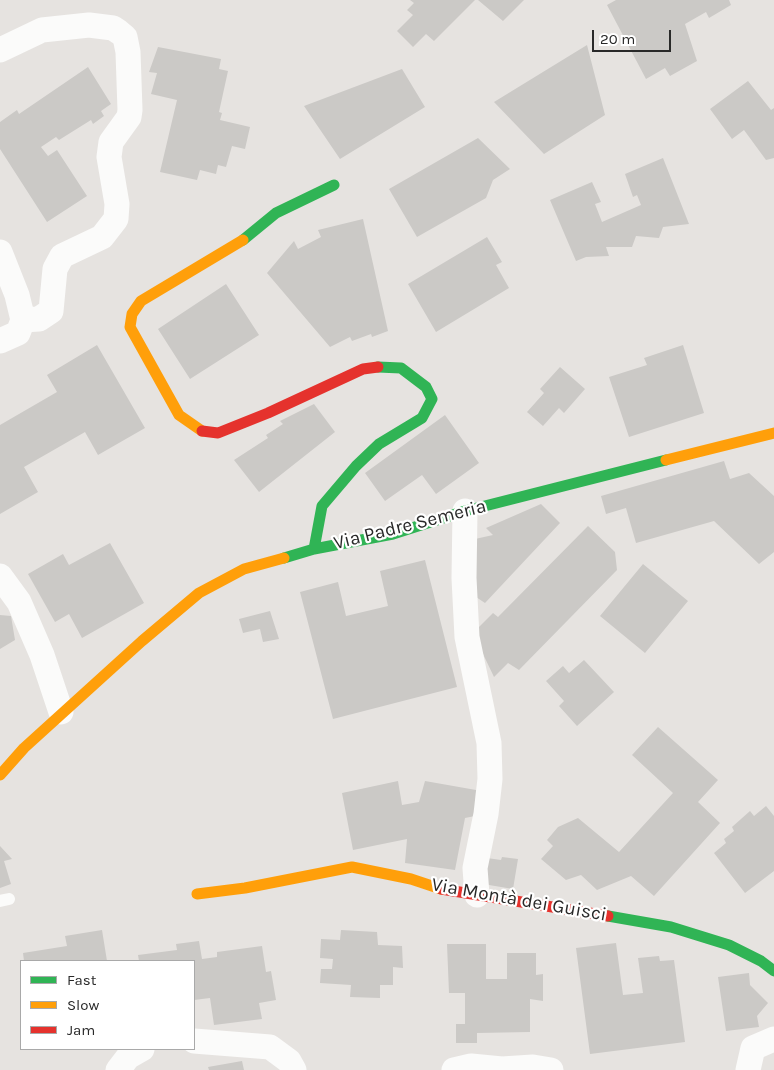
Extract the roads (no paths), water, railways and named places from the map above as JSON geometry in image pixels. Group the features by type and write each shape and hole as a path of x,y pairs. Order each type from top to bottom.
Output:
{"street":[{"path":"0,50 42,30 89,25 113,28 120,32 125,37 128,52 129,117 112,142 109,156 118,204 116,219 102,237 62,256 55,269 51,311 39,319 23,320"},
{"path":"314,549 322,506 356,466 380,444 422,418 432,399 426,387 401,368 391,366 362,369 268,413 218,433 204,432 179,415 130,327 132,314 141,301 247,238 276,213 334,186"},
{"path":"0,252 17,295 23,320 18,333 0,341"},
{"name":"Via Padre Semeria","path":"0,775 24,748 61,712 199,593 244,569 314,549 393,534 465,511 774,433"},
{"path":"465,511 464,578 467,637 489,743 490,779 476,868 477,895"},
{"path":"0,576 20,602 42,655 61,712"},
{"name":"Via Montà dei Guisci","path":"197,894 245,888 352,867 411,879 446,891 671,927 729,944 761,961 774,971"},
{"path":"748,1070 753,1048 774,1039"},
{"path":"195,1041 270,1047 289,1061 294,1070"},
{"path":"118,1070 128,1057 140,1050"},
{"path":"454,1070 472,1066 502,1069 533,1067 550,1070"}]}
